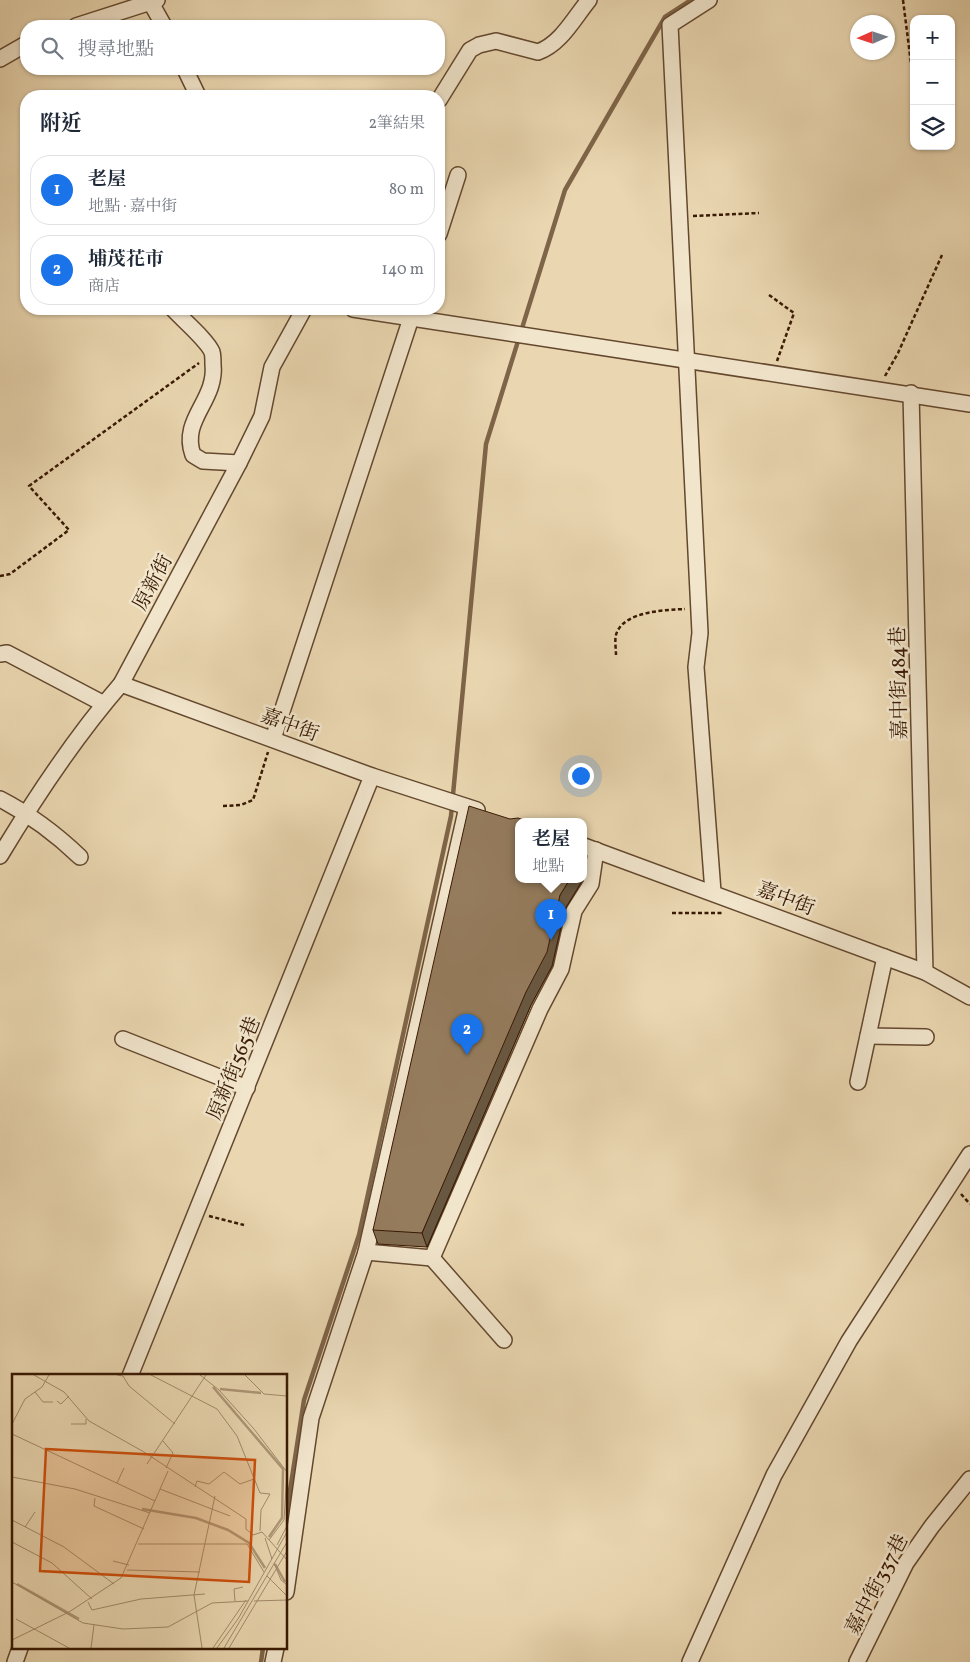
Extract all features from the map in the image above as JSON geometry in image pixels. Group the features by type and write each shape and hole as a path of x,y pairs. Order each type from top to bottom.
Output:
{"street":[{"path":"445,90 470,50 496,41 538,52 544,50 553,46 588,0"},
{"path":"709,0 670,26 699,608 700,634 696,667 713,892"},
{"path":"96,20 154,2 162,20"},
{"path":"0,59 20,47"},
{"path":"188,75 195,90"},
{"path":"445,215 458,175"},
{"path":"178,315 212,352 214,373 211,391 191,426 188,442 193,455 203,461 239,463"},
{"name":"原新街","path":"0,856 26,812 104,704 121,684 239,463 262,416 272,367 301,315"},
{"path":"273,739 411,315"},
{"path":"423,315 688,362 911,393 970,404"},
{"name":"嘉中街484巷","path":"911,393 925,972"},
{"path":"0,654 7,653 104,704"},
{"name":"嘉中街","path":"121,684 372,776 494,816"},
{"name":"原新街565巷","path":"131,1374 372,776"},
{"path":"0,798 26,812 54,831 80,857"},
{"path":"288,1578 311,1418 366,1252 458,804"},
{"path":"432,1258 540,1009 561,969 574,911 591,884 590,848"},
{"name":"嘉中街","path":"590,848 925,972 970,997"},
{"path":"858,1082 885,957"},
{"path":"868,1036 926,1037"},
{"path":"124,1039 247,1088"},
{"path":"690,1662 774,1475 849,1341 970,1154"},
{"path":"366,1252 432,1258 504,1340"},
{"name":"嘉中街337巷","path":"857,1662 906,1563 932,1526 970,1479"},
{"path":"15,1662 19,1650"}],"path":[{"path":"903,0 910,60"},
{"path":"680,217 759,213"},
{"path":"878,389 898,353 942,255"},
{"path":"769,295 794,313 772,374"},
{"path":"0,576 10,574 69,530 29,486 185,375 212,352"},
{"path":"616,655 616,634 620,626 646,612 699,608"},
{"path":"223,806 241,805 253,800 273,739"},
{"path":"672,913 726,913"},
{"path":"196,1213 244,1225"}],"building":[{"path":"469,806 510,819 515,818 515,883 568,883 560,895 547,952 526,992 422,1233 373,1230"}],"waterway":[{"path":"288,1503 304,1400 359,1235 451,816 486,444 565,190 665,17 691,0"},
{"path":"261,1662 263,1650"}],"place":[{"name":"老屋","path":"551,940"},
{"name":"埔茂花市","path":"467,1055"}]}
